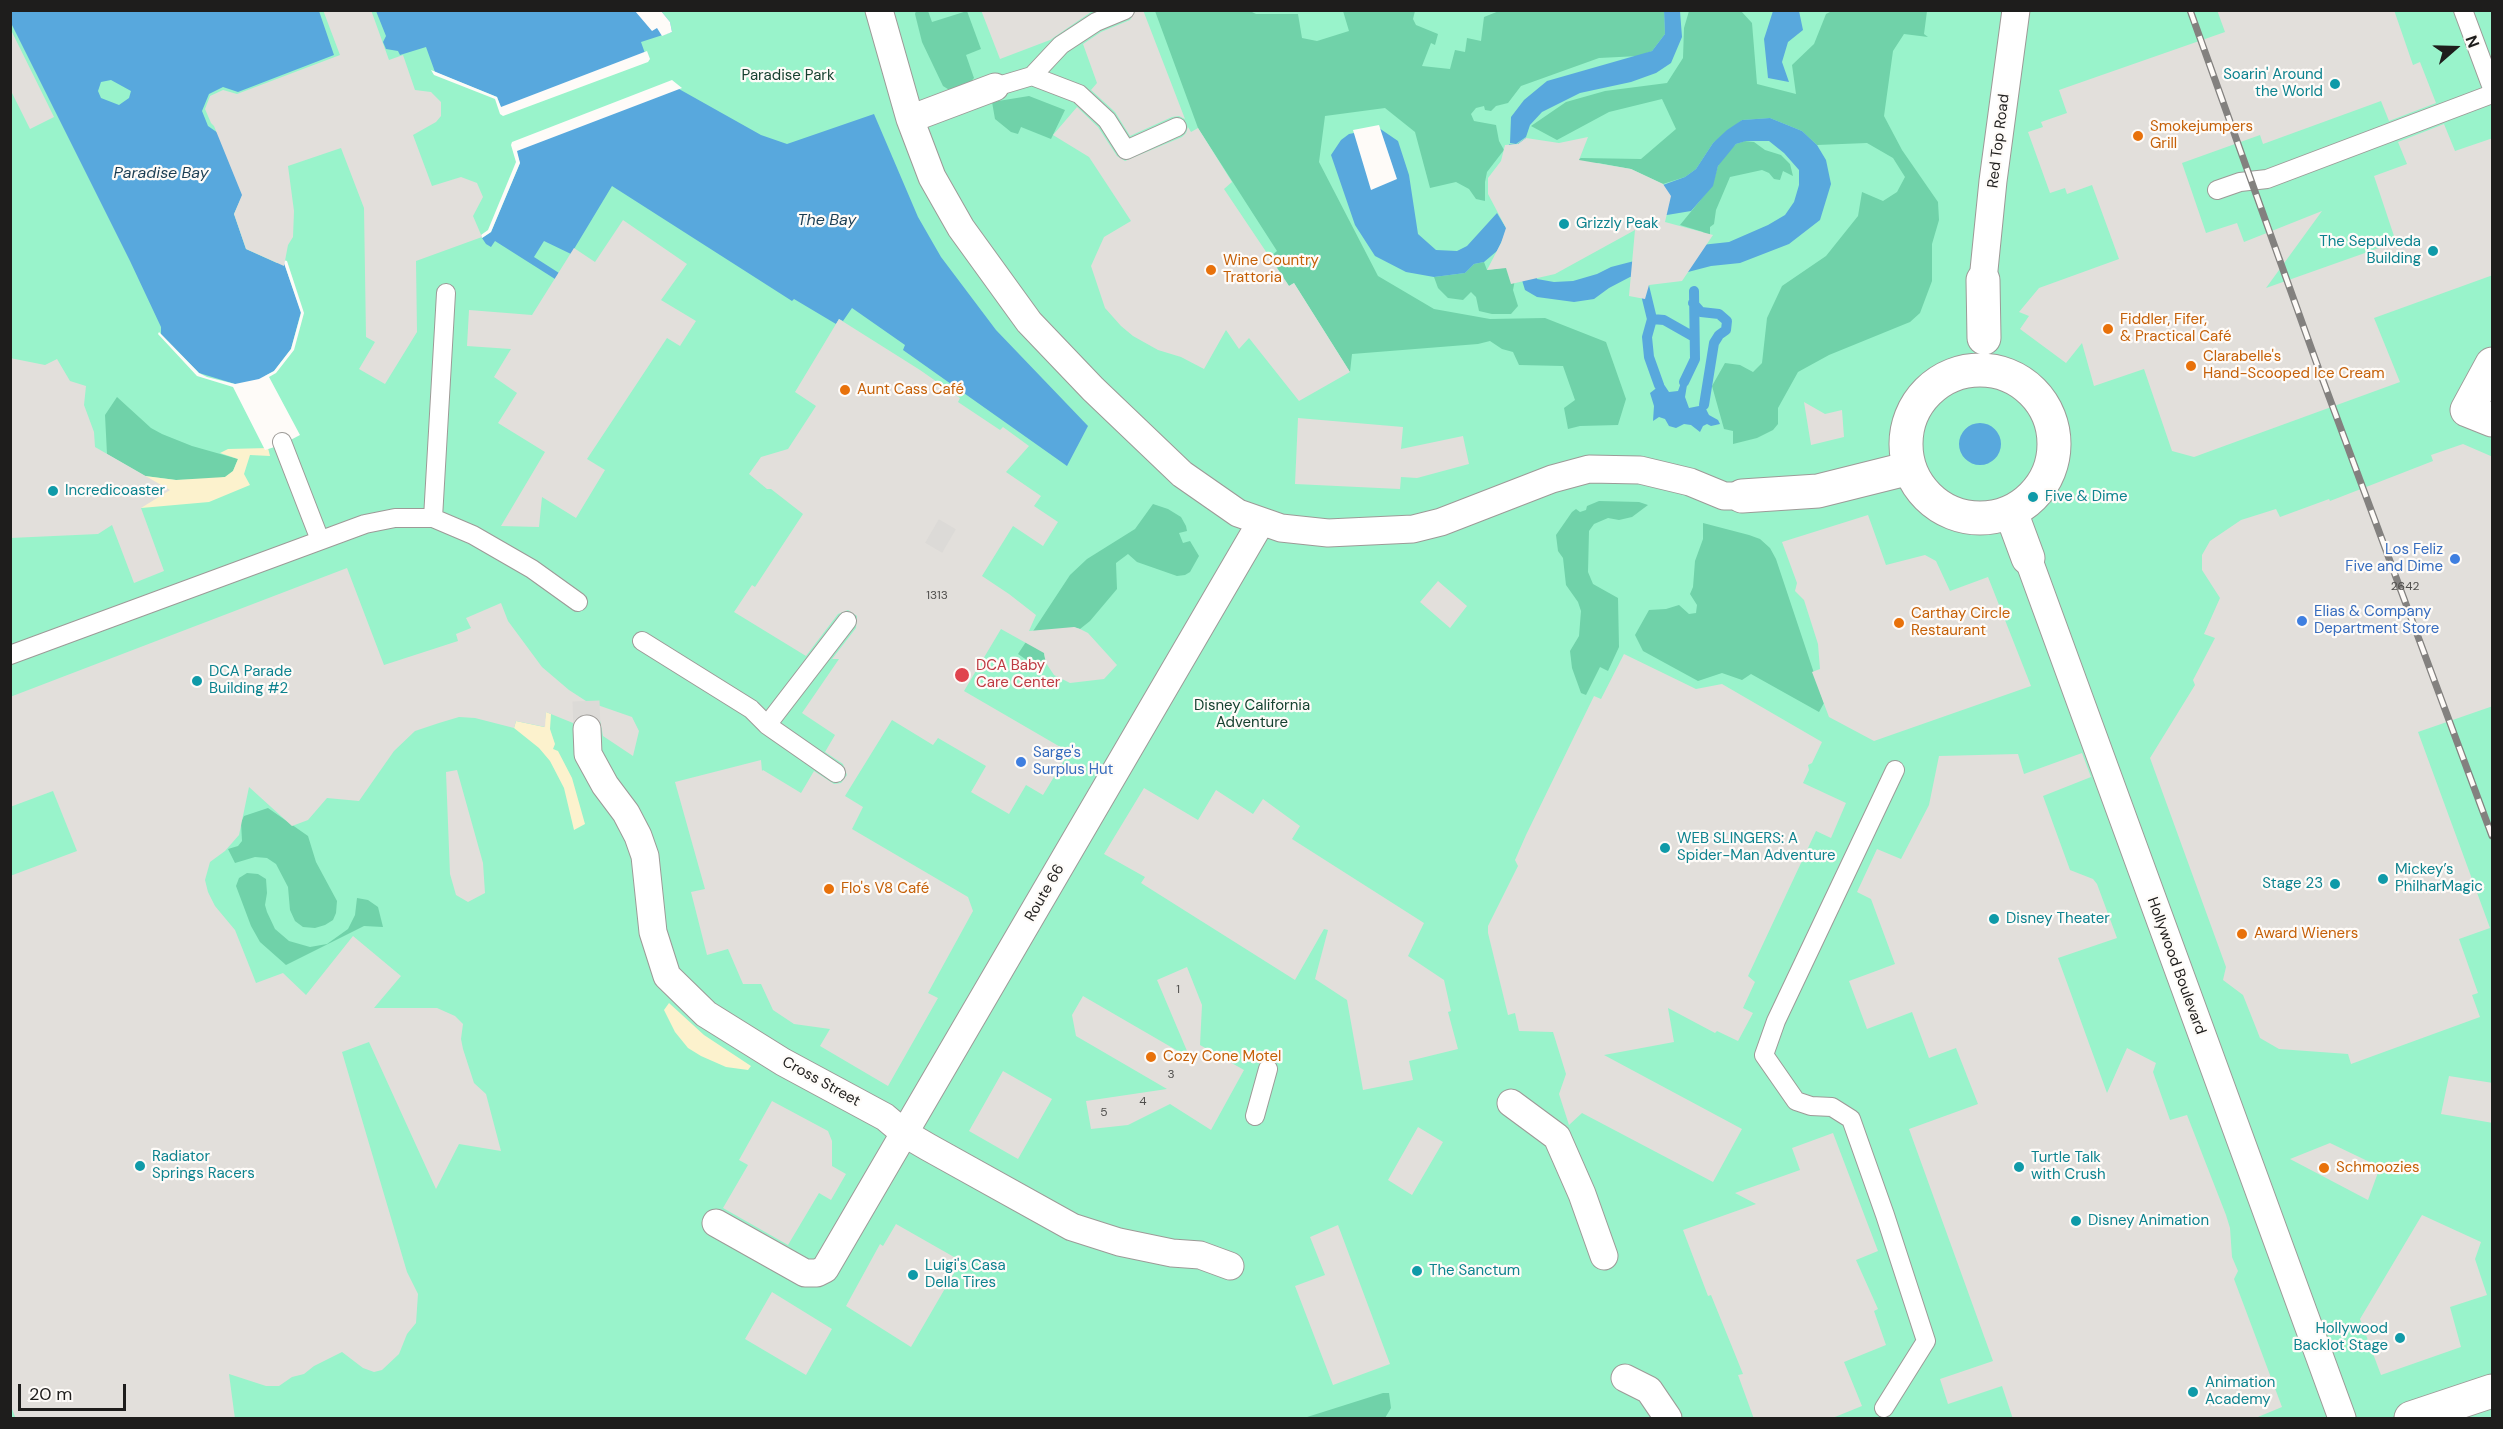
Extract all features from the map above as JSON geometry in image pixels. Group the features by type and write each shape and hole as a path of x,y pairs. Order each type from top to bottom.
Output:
{"street":[{"path":"879,10 910,119 932,177 961,228 1029,322 1094,389 1182,474 1238,513 1281,528 1328,533 1413,529 1441,522 1552,479 1589,469 1640,470 1690,482 1725,495 1742,496 1818,491 1910,468"},
{"name":"Red Top Road","path":"1983,276 2016,10"},
{"path":"910,119 994,87"},
{"path":"1983,276 1984,338"},
{"path":"2493,364 2467,410 2493,420"},
{"path":"1980,369 2019,381 2037,397 2051,421 2054,435 2053,459 2044,483 2026,503 2011,512 1976,519 1949,512 1927,496 1910,468 1906,445 1910,420 1922,397 1932,387 1957,374 1980,369"},
{"name":"Hollywood Boulevard","path":"2011,512 2342,1419"},
{"name":"Route 66","path":"716,1223 805,1273 817,1273 825,1269 1261,522"},
{"name":"Cross Street","path":"587,729 588,754 605,785 626,813 642,846 649,877 653,932 667,976 706,1014 783,1062 885,1118 904,1133 1072,1227 1119,1242 1172,1253 1200,1255 1230,1266"},
{"path":"1511,1103 1557,1137 1582,1194 1604,1256"},
{"path":"1625,1378 1649,1390 1668,1419"},
{"path":"2411,1419 2493,1391"}],"lane":[{"path":"994,87 1032,76 1061,45 1096,22 1125,10"},
{"path":"2463,10 2493,88"},
{"path":"1032,76 1079,94 1107,120 1126,150 1177,127"},
{"path":"2217,190 2240,182 2267,179 2493,94"},
{"path":"433,518 446,293"},
{"path":"282,442 320,540"},
{"path":"10,655 320,540 365,524 395,518 433,518 472,535 532,569 578,602"},
{"path":"767,725 847,621"},
{"path":"642,641 751,709 767,725 836,773"},
{"path":"1884,1408 1926,1341 1886,1215 1851,1119 1832,1107 1811,1106 1796,1101 1764,1055 1776,1021 1895,770"},
{"path":"1255,1116 1268,1069"}],"green space":[{"path":"1248,10 1256,14 1298,14 1302,38 1317,41 1349,31 1343,11 1415,11 1413,19 1416,25 1438,34 1435,45 1431,43 1422,66 1450,69 1455,50 1465,52 1467,38 1481,41 1484,17 1499,11 1664,11 1665,34 1652,51 1639,56 1599,58 1521,86 1508,103 1496,106 1491,111 1485,110 1484,106 1476,108 1471,114 1474,121 1496,125 1499,141 1504,150 1487,172 1485,201 1476,199 1469,189 1456,182 1430,188 1415,132 1385,108 1325,116 1319,162 1378,276 1434,309 1490,319 1545,318 1606,342 1626,399 1618,425 1580,426 1568,429 1564,408 1575,400 1563,366 1519,365 1513,352 1502,349 1490,341 1478,344 1352,354 1350,372 1294,283 1289,286 1270,257 1277,251 1198,128 1155,11"},
{"path":"1834,10 1927,11 1924,34 1928,37 1904,34 1893,51 1884,116 1902,150 1938,202 1939,220 1932,244 1932,281 1920,313 1910,322 1829,355 1798,372 1778,408 1778,424 1773,430 1757,438 1733,444 1733,431 1724,429 1712,386 1725,363 1740,365 1753,372 1762,363 1767,318 1782,286 1826,256 1858,216 1862,192 1883,201 1897,192 1905,177 1893,158 1867,143 1817,145 1802,131 1770,118 1742,120 1713,143 1696,169 1685,177 1663,184 1631,169 1598,163 1530,192 1535,178 1581,158 1641,159 1676,129 1662,99 1609,112 1557,140 1531,126 1566,102 1605,91 1667,83 1683,58 1684,28 1689,11 1741,11 1752,23 1757,84 1796,94 1792,65 1814,44 1826,14"},
{"name":"Disney California Adventure","path":"10,11 2492,11 2492,1418 11,1418"},
{"path":"916,11 928,11 932,22 967,11 981,49 966,55 974,78 969,84 951,91 943,86 922,42"},
{"path":"1029,96 1065,110 1051,139 1021,127 1018,134 1011,132 995,119 992,102"},
{"path":"1745,141 1754,142 1765,150 1781,155 1790,164 1793,176 1783,171 1780,180 1774,179 1762,170 1730,177 1716,210 1714,224 1710,227 1710,240 1704,237 1703,232 1680,225 1712,186 1718,166 1724,156 1736,144"},
{"path":"1484,262 1487,270 1509,267 1516,274 1513,290 1518,306 1511,314 1479,311 1476,297 1471,292 1463,300 1448,298 1438,288 1434,277 1465,273 1474,264"},
{"path":"117,397 151,428 162,434 192,446 238,459 233,471 225,477 216,479 176,480 145,476 107,454 105,415"},
{"path":"1599,501 1639,502 1648,505 1632,517 1619,520 1608,518 1594,524 1589,531 1588,572 1593,584 1618,598 1619,647 1608,671 1600,667 1586,695 1581,693 1572,668 1570,651 1579,636 1581,611 1578,602 1566,585 1563,558 1558,551 1556,535 1572,512 1576,509 1580,512 1586,510 1587,506"},
{"path":"1153,504 1181,517 1186,526 1187,531 1179,533 1183,543 1190,541 1199,556 1190,572 1177,576 1137,562 1128,554 1116,563 1117,589 1090,621 1080,629 1074,627 1044,654 1046,663 1040,669 1018,654 1070,575 1087,559 1135,529"},
{"path":"1703,523 1760,539 1770,548 1776,559 1824,703 1819,712 1751,674 1742,680 1722,673 1698,681 1643,651 1635,635 1649,610 1666,609 1679,605 1689,614 1696,613 1697,605 1690,594 1693,587 1695,561 1703,539"},
{"path":"268,808 308,836 316,862 337,901 333,920 325,925 315,928 303,927 295,921 290,910 288,887 276,864 267,858 255,857 235,863 228,849 238,846 242,841 241,822 244,816"},
{"path":"247,873 258,874 266,879 267,912 275,929 289,941 310,947 327,944 348,929 355,915 357,898 368,900 378,907 383,927 364,926 286,965 260,942 251,926 236,886 239,878"},
{"path":"1389,1393 1391,1408 1385,1418 1304,1418"}],"sand":[{"path":"268,448 270,456 250,455 244,474 250,485 209,502 141,508 145,476 176,480 225,477 233,471 238,459 220,453 228,449"},
{"path":"546,712 551,714 550,729 555,744 553,749 558,751 572,778 585,824 574,830 564,788 550,761 539,748 514,728 516,721 544,727"},
{"path":"669,1003 704,1035 751,1066 748,1070 726,1067 688,1048 675,1032 664,1010"}],"water":[{"name":"Paradise Bay","path":"11,10 319,11 334,55 238,92 223,87 209,94 202,111 208,126 218,133 243,194 234,214 246,249 277,263 283,260 301,312 291,349 274,371 265,376 297,435 235,384 199,373 161,334 161,327 130,261 11,23","holes":["111,80 131,91 129,98 119,105 101,98 98,91 101,82"]},
{"path":"376,11 661,11 670,22 672,32 641,42 647,59 503,113 497,97 435,72 426,47 400,55 398,51 386,49 383,42 386,36"},
{"path":"1664,11 1680,11 1682,37 1671,63 1656,73 1631,82 1580,93 1542,112 1530,125 1526,137 1516,144 1510,143 1511,117 1524,100 1547,81 1652,51 1665,34"},
{"path":"1773,11 1799,11 1803,30 1788,42 1782,62 1789,82 1768,78 1764,39"},
{"name":"The Bay","path":"672,82 679,89 761,135 787,144 874,114 918,217 941,257 996,330 1088,426 1067,466 903,350 905,345 852,308 843,321 839,319 836,324 794,299 792,301 612,186 571,254 544,241 534,257 559,273 555,279 495,241 491,247 486,244 482,238 491,232 520,163 514,145"},
{"path":"1770,118 1802,131 1817,145 1826,160 1831,184 1820,220 1789,244 1740,263 1711,266 1688,272 1630,277 1594,299 1574,302 1537,297 1525,290 1507,231 1497,251 1484,262 1474,264 1465,273 1434,277 1406,272 1375,256 1355,225 1331,155 1341,140 1349,134 1379,128 1398,141 1409,175 1418,234 1436,250 1457,251 1467,246 1497,213 1506,228 1504,174 1509,144 1516,145 1526,138 1529,249 1537,279 1554,282 1573,281 1611,267 1692,246 1729,242 1785,215 1794,202 1799,185 1799,170 1769,141 1746,141 1736,144 1718,166 1713,186 1691,211 1667,215 1602,207 1685,177 1696,169 1713,143 1727,130 1742,120"},
{"path":"1682,380 1687,385 1685,397 1689,408 1704,405 1709,415 1718,420 1720,424 1711,426 1707,424 1700,432 1691,425 1684,424 1676,428 1669,426 1665,419 1659,417 1653,421 1654,406 1650,393 1663,383 1669,392 1678,391"},
{"path":"1980,423 1995,429 2001,444 1995,459 1980,465 1965,459 1959,444 1965,429"}],"pier":[{"path":"635,11 661,11 670,22 672,32 662,36 657,28 652,31"},
{"path":"647,51 650,59 648,62 503,116 500,114 495,99 434,75 431,70 497,97 501,107"},
{"path":"672,80 682,88 517,151 520,163 491,232 482,238 481,235 488,230 516,162 512,142"},
{"path":"1379,125 1397,179 1371,190 1353,130"},
{"path":"283,260 287,261 304,313 294,350 276,373 269,377 300,435 265,450 233,387 197,376 158,334 159,332 199,373 207,377 235,384 259,379 274,371 291,349 301,313"}],"building":[{"path":"323,10 371,10 389,60 403,55 415,90 431,92 441,102 441,116 436,122 413,135 432,186 461,177 477,183 483,197 473,216 482,237 416,261 417,332 385,384 359,369 375,342 366,337 364,208 341,148 288,166 294,211 293,237 288,245 284,266 246,249 234,214 242,195 205,109 210,96 223,90 237,94 340,55"},
{"path":"981,10 1094,10 1050,40 1000,59"},
{"path":"1136,10 1143,10 1185,119 1179,116 1172,117 1130,136 1115,112 1091,90 1097,83 1083,44 1101,32 1130,20"},
{"path":"2217,10 2394,10 2413,65 2420,62 2436,103 2389,121 2381,101 2263,144 2260,135 2182,163 2206,233 2237,223 2244,242 2322,211 2266,288 2396,242 2374,176 2407,164 2398,142 2444,124 2455,151 2493,138 2493,275 2374,318 2400,382 2194,457 2172,451 2144,369 2094,386 2082,343 2066,363 2020,329 2029,316 2019,312 2039,288 2119,259 2092,185 2067,194 2065,188 2050,193 2028,132 2043,127 2041,122 2067,113 2059,90 2225,32"},
{"path":"10,28 54,117 30,129 10,89"},
{"name":"Wine Country Trattoria","path":"1077,107 1098,127 1117,156 1125,161 1182,137 1188,127 1191,132 1198,128 1232,182 1224,189 1289,286 1294,283 1350,372 1299,401 1249,338 1239,349 1226,330 1204,369 1181,357 1158,350 1133,336 1121,326 1105,308 1091,266 1104,237 1131,221 1089,157 1053,135"},
{"name":"Grizzly Peak","path":"1588,137 1579,160 1631,169 1663,184 1671,196 1665,222 1713,235 1682,281 1649,285 1645,299 1629,296 1635,230 1555,274 1511,284 1506,268 1487,270 1506,228 1488,194 1488,178 1501,161 1505,145 1518,144 1526,138 1559,143"},
{"path":"623,220 687,264 661,300 696,321 680,346 667,338 587,459 605,470 576,518 542,497 539,527 501,526 545,452 498,423 517,393 494,377 511,349 467,346 469,310 532,315 574,248 595,262"},
{"path":"839,319 920,370 960,398 958,402 1000,430 1003,427 1029,446 1006,472 1041,496 1034,506 1058,522 1043,546 1013,526 982,576 1036,615 1029,631 1074,627 1080,629 1088,633 1117,665 1104,679 1070,683 1054,675 1046,663 1044,653 1001,629 964,691 1069,752 1043,795 1026,785 1009,814 971,792 986,766 938,738 933,745 892,720 845,796 863,807 852,829 968,897 973,911 928,993 938,998 888,1086 820,1046 830,1029 794,1024 773,1010 761,984 743,984 728,949 707,955 691,892 705,889 675,782 761,760 762,771 801,793 814,771 834,784 841,783 847,775 843,764 825,752 835,735 802,713 839,659 832,659 856,628 857,616 848,610 838,614 806,656 734,612 752,585 755,587 803,514 749,474 761,457 788,449 816,406 795,392"},
{"path":"10,358 45,365 57,359 70,381 86,386 84,405 94,432 95,447 170,490 141,508 164,571 134,583 112,525 98,534 10,538"},
{"path":"1804,402 1825,414 1842,410 1844,437 1811,445"},
{"path":"1298,418 1403,427 1401,449 1463,436 1469,464 1417,478 1401,477 1400,489 1295,484"},
{"path":"2463,444 2493,457 2493,706 2418,732 2490,928 2459,939 2478,993 2472,995 2480,1017 2351,1064 2348,1054 2279,1049 2260,1038 2243,995 2223,980 2226,967 2150,758 2195,685 2193,680 2215,638 2204,634 2220,598 2202,570 2202,555 2210,541 2241,520 2276,509 2280,517 2329,499 2330,501 2433,461 2431,455"},
{"name":"Carthay Circle Restaurant","path":"1868,515 1886,565 1925,555 1936,561 1950,591 1988,577 2031,686 1874,741 1829,717 1812,672 1820,669 1818,644 1804,600 1795,591 1797,583 1782,542"},
{"path":"347,568 384,665 458,641 456,634 471,628 466,618 501,603 508,621 542,667 586,701 632,717 639,731 633,756 603,736 600,720 595,715 587,713 578,716 573,723 546,712 545,727 516,721 514,728 475,718 459,717 439,723 415,731 394,751 359,801 327,798 308,820 292,826 249,787 239,835 225,851 210,862 205,880 208,892 215,906 235,930 256,983 283,973 306,995 353,936 401,976 374,1008 437,1008 455,1016 463,1024 461,1039 463,1049 474,1083 486,1094 501,1151 459,1144 436,1189 369,1042 342,1052 407,1272 418,1294 416,1323 407,1334 399,1354 382,1370 374,1372 363,1368 342,1352 279,1386 266,1386 229,1374 235,1419 16,1419 10,1404 10,876 77,851 53,791 10,807 10,697"},
{"path":"1438,581 1467,606 1450,628 1420,602"},
{"name":"WEB SLINGERS: A Spider-Man Adventure","path":"1624,654 1696,689 1722,684 1822,742 1812,763 1808,765 1809,770 1803,783 1846,803 1831,838 1816,831 1748,976 1755,982 1743,1008 1753,1013 1738,1041 1717,1031 1715,1033 1668,1008 1674,1042 1604,1055 1742,1129 1713,1182 1582,1113 1569,1125 1559,1094 1566,1074 1553,1032 1519,1031 1515,1013 1508,1015 1488,933 1488,926 1518,866 1515,860 1526,835 1594,696 1601,699"},
{"path":"2082,753 2091,777 2043,796 2070,870 2093,879 2097,884 2117,938 2058,958 2107,1093 2127,1048 2156,1063 2153,1072 2170,1120 2187,1115 2226,1215 2230,1228 2232,1257 2238,1271 2234,1279 2282,1407 2253,1419 2013,1419 2002,1386 1948,1404 1940,1379 1993,1361 1909,1129 1978,1104 1956,1048 1929,1058 1912,1012 1867,1029 1849,981 1895,964 1871,899 1857,892 1877,849 1901,859 1929,805 1939,756 2018,754 2024,774"},
{"path":"457,770 483,863 485,893 468,902 456,895 450,874 446,772"},
{"path":"1144,788 1198,820 1216,790 1253,814 1263,799 1300,826 1292,839 1424,923 1408,956 1444,980 1451,1011 1448,1012 1458,1049 1409,1061 1413,1080 1363,1090 1347,1000 1315,979 1328,930 1324,929 1295,980 1141,883 1145,877 1104,854"},
{"path":"1187,967 1202,1005 1200,1045 1244,1070 1211,1130 1170,1104 1128,1125 1091,1129 1086,1101 1167,1089 1076,1036 1072,1015 1083,996 1190,1058 1157,980"},
{"path":"1003,1071 1052,1099 1018,1159 969,1131"},
{"path":"2449,1076 2493,1083 2493,1123 2441,1114"},
{"path":"772,1101 828,1131 832,1141 832,1166 846,1174 831,1200 819,1193 788,1245 723,1208 748,1165 739,1160"},
{"path":"1418,1127 1443,1142 1412,1195 1388,1180"},
{"path":"1833,1133 1878,1251 1856,1260 1878,1309 1874,1311 1886,1345 1844,1362 1862,1406 1830,1419 1754,1419 1738,1375 1743,1374 1711,1295 1708,1296 1683,1230 1756,1204 1735,1193 1800,1170 1792,1148"},
{"path":"2330,1143 2380,1167 2368,1200 2290,1159"},
{"path":"2422,1215 2481,1242 2475,1259 2487,1295 2450,1307 2461,1347 2381,1375 2360,1319"},
{"name":"Luigi's Casa Della Tires","path":"896,1224 961,1261 911,1347 846,1306 880,1244 883,1246"},
{"path":"1338,1225 1390,1364 1333,1385 1295,1286 1325,1275 1310,1237"},
{"path":"772,1292 832,1329 806,1375 745,1339"}],"waterway":[{"path":"1644,286 1652,319 1647,337 1649,357 1659,385"},
{"path":"1684,382 1695,359 1694,291"},
{"path":"1693,303 1701,312 1719,314 1727,321 1726,330 1714,343 1704,405"},
{"path":"1652,319 1664,320 1694,337"}],"tunnel":[{"path":"932,531 949,541"},
{"path":"586,701 587,729"}],"railway":[{"path":"2190,10 2318,367 2492,836"}],"place":[{"name":"Soarin' Around the World","path":"2335,84"},
{"name":"Smokejumpers Grill","path":"2138,136"},
{"name":"Grizzly Peak","path":"1564,224"},
{"name":"The Sepulveda Building","path":"2433,251"},
{"name":"Wine Country Trattoria","path":"1211,270"},
{"name":"Fiddler, Fifer, & Practical Café","path":"2108,329"},
{"name":"Clarabelle's Hand-Scooped Ice Cream","path":"2191,366"},
{"name":"Aunt Cass Café","path":"845,390"},
{"name":"Incredicoaster","path":"53,491"},
{"name":"Five & Dime","path":"2033,497"},
{"name":"Los Feliz Five and Dime","path":"2455,559"},
{"name":"Elias & Company Department Store","path":"2302,621"},
{"name":"Carthay Circle Restaurant","path":"1899,623"},
{"name":"DCA Baby Care Center","path":"962,675"},
{"name":"DCA Parade Building #2","path":"197,681"},
{"name":"Sarge's Surplus Hut","path":"1021,762"},
{"name":"WEB SLINGERS: A Spider-Man Adventure","path":"1665,848"},
{"name":"Mickey’s PhilharMagic","path":"2383,879"},
{"name":"Stage 23","path":"2335,884"},
{"name":"Flo's V8 Café","path":"829,889"},
{"name":"Disney Theater","path":"1994,919"},
{"name":"Award Wieners","path":"2242,934"},
{"name":"Cozy Cone Motel","path":"1151,1057"},
{"name":"Radiator Springs Racers","path":"140,1166"},
{"name":"Turtle Talk with Crush","path":"2019,1167"},
{"name":"Schmoozies","path":"2324,1168"},
{"name":"Disney Animation","path":"2076,1221"},
{"name":"The Sanctum","path":"1417,1271"},
{"name":"Luigi's Casa Della Tires","path":"913,1275"},
{"name":"Hollywood Backlot Stage","path":"2400,1338"},
{"name":"Animation Academy","path":"2193,1392"}],"park label":[{"name":"Paradise Park","path":"788,76"}]}
